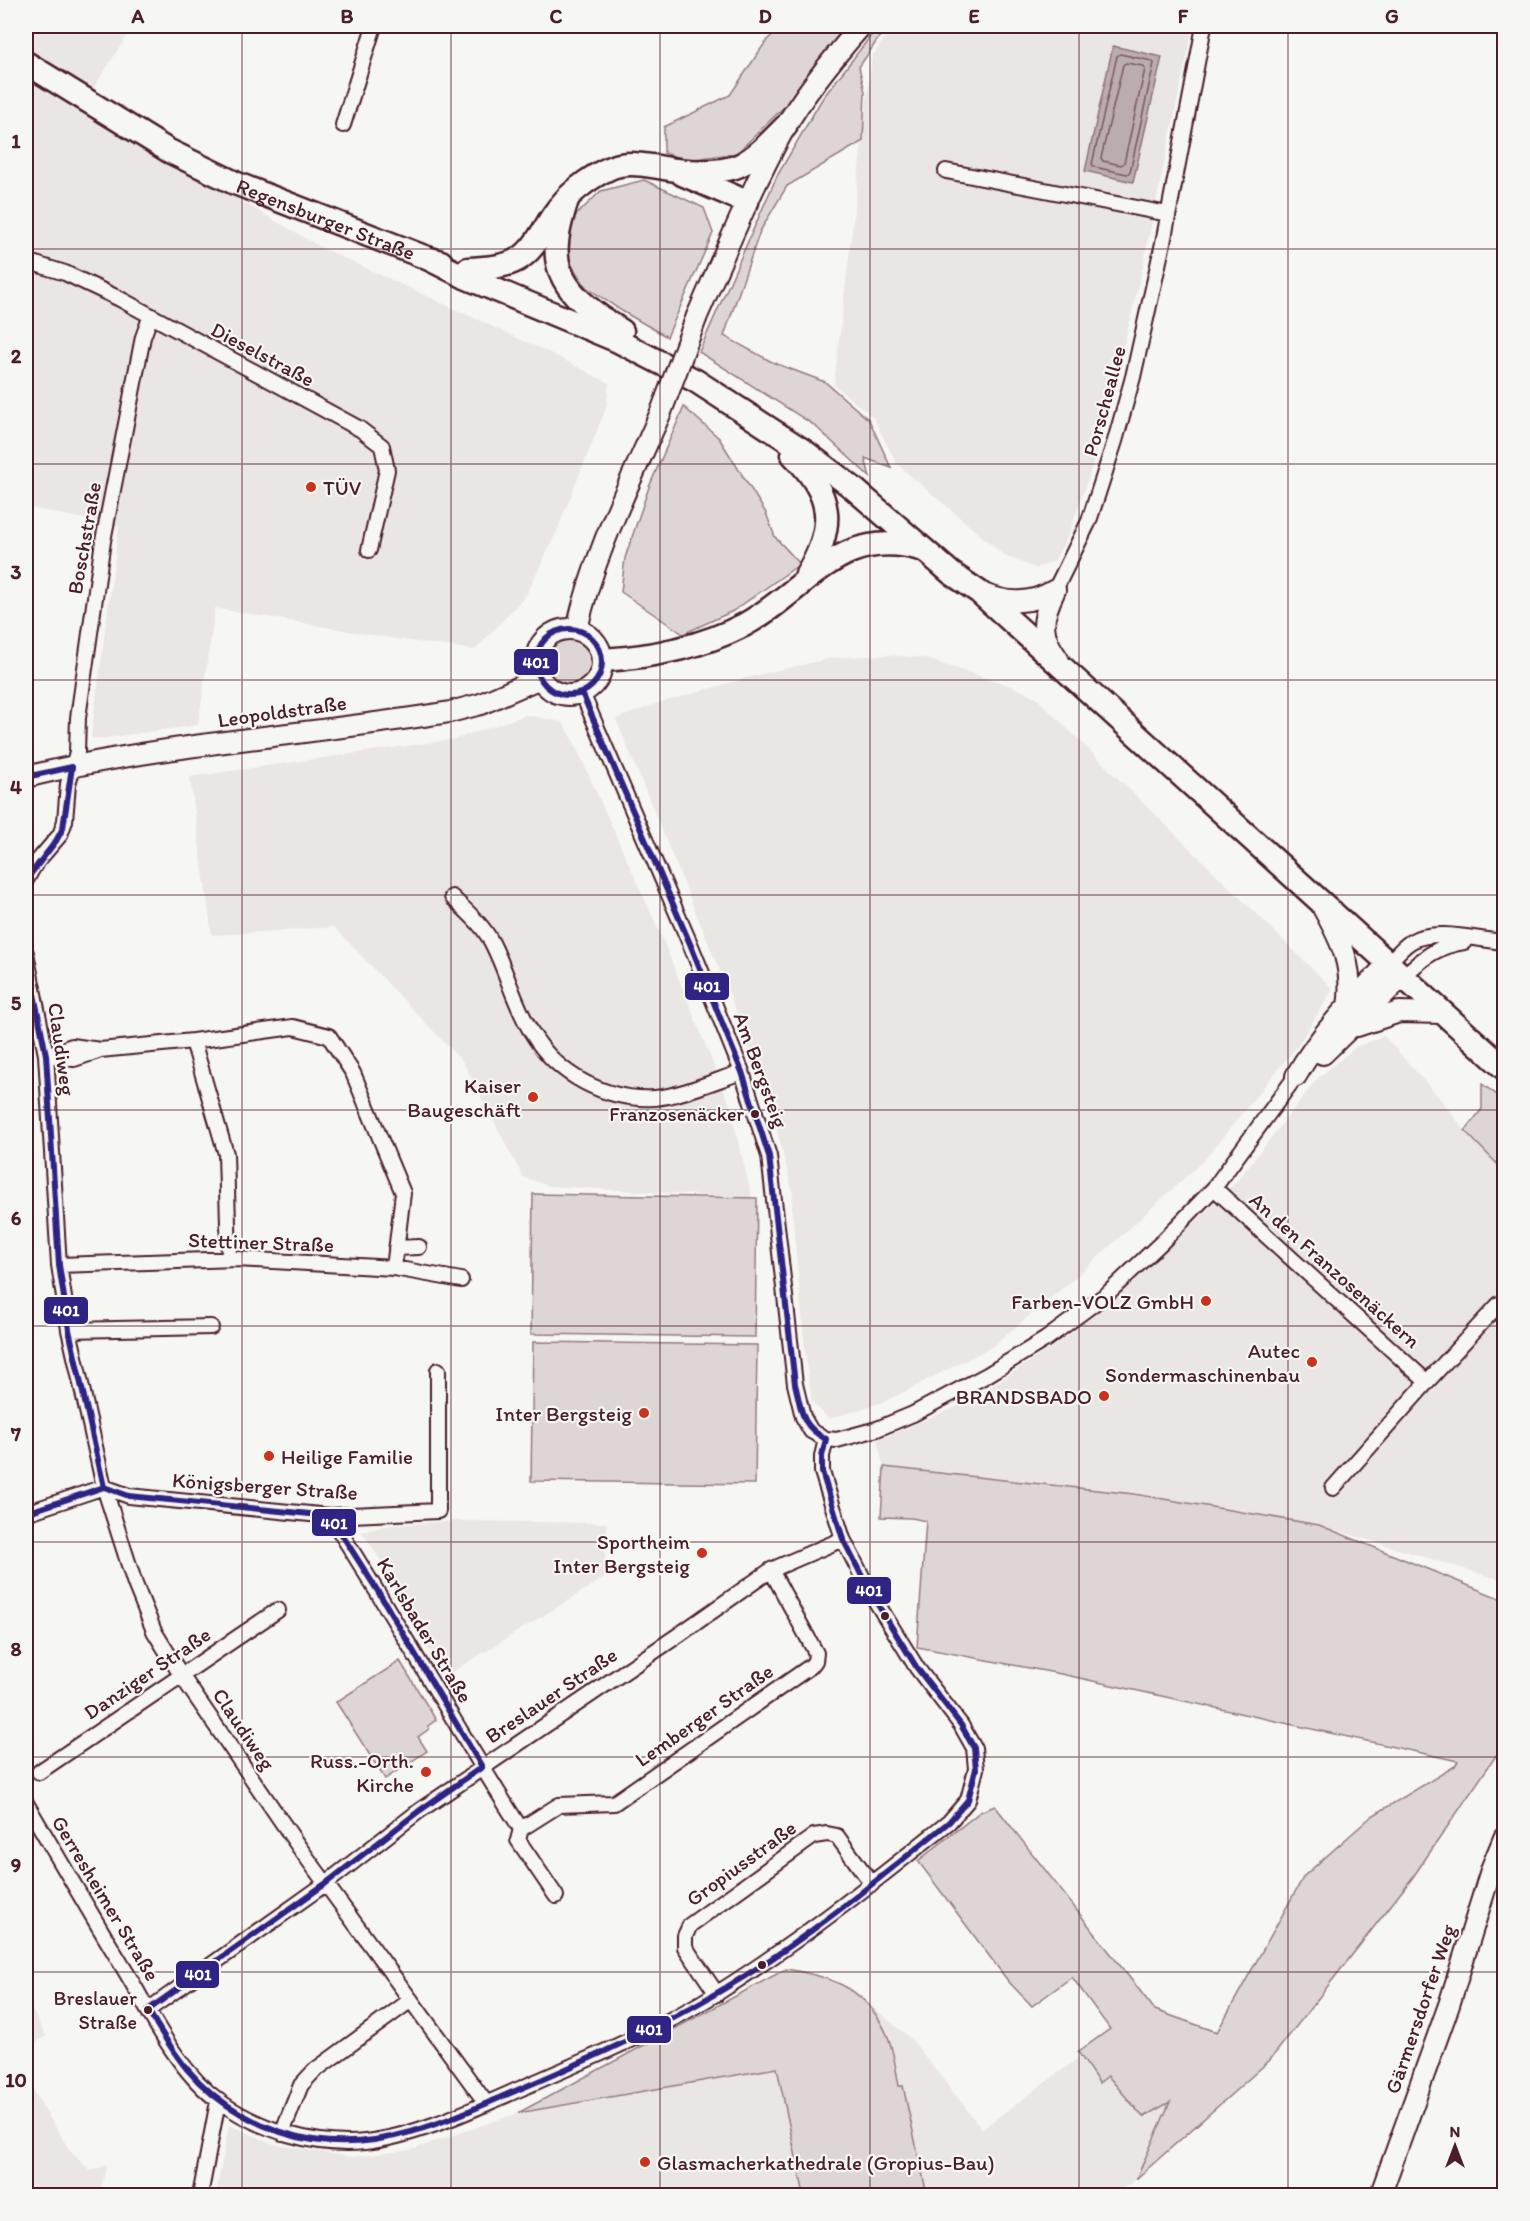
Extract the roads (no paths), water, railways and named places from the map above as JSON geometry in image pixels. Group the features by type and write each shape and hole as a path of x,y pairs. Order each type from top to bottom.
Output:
{"main road":[{"path":"576,629 597,557 662,412 697,316 747,202 785,127 839,51 861,26"},
{"name":"Regensburger Straße","path":"26,63 169,151 226,179 427,258 468,269 556,304 643,343"},
{"path":"468,269 503,265 519,259 533,246 568,197 596,175 613,167 648,165 670,169 721,170 738,167 763,149 785,127"},
{"path":"670,169 747,202"},
{"path":"568,197 556,245 557,260 562,277 573,294 589,309 643,343 695,370 776,419 860,482 955,565 976,590 1504,1068"},
{"path":"427,258 465,277 616,340 696,381 804,451 852,488 951,573 976,590 998,600 1014,602 1042,598 1056,590"},
{"path":"753,417 812,474 820,489 828,518 824,541 818,556 799,586"},
{"path":"603,660 659,655 712,639 772,608 824,565 856,549 872,545 898,545 925,550"},
{"path":"1056,590 1048,606 1044,632 1047,643 1069,675"},
{"path":"576,629 591,636 598,645 603,660 600,676 594,685 582,693 564,695 553,692 540,678 536,664 537,654 542,644 549,635 559,630 576,629"},
{"name":"Leopoldstraße","path":"26,777 72,766 450,712 481,704 540,678"},
{"path":"1320,903 1345,954 1350,971 1351,988 1348,1007"},
{"path":"1296,1076 1305,1059 1348,1007 1395,970"},
{"path":"1296,1076 1349,1029 1395,970"},
{"path":"1349,1029 1378,1017 1399,1012 1442,1013"},
{"name":"Gärmersdorfer Weg","path":"1380,2196 1446,2015 1492,1867 1504,1838"}],"street":[{"path":"343,125 374,26"},
{"name":"Porscheallee","path":"1056,590 1089,521 1115,441 1148,315 1204,26"},
{"path":"945,171 1168,214"},
{"name":"Dieselstraße","path":"26,261 65,273 120,299 150,318 360,429 382,446 387,470 369,550"},
{"name":"Boschstraße","path":"72,766 77,752 78,718 103,541 143,337 150,318"},
{"name":"Am Bergsteig","path":"582,693 691,946 742,1072 769,1156 795,1384 803,1418 811,1431 826,1439"},
{"path":"26,880 60,835 65,821 72,766"},
{"path":"452,897 479,924 491,940 531,1032 548,1055 564,1070 585,1083 635,1098 657,1098 742,1072"},
{"path":"1395,970 1411,942 1426,935 1438,934 1504,942"},
{"path":"1395,970 1442,947 1475,940"},
{"name":"Claudiweg","path":"26,953 46,1055 59,1265 69,1330 104,1487 135,1584 154,1630 182,1675 325,1884 486,2103"},
{"path":"46,1055 74,1059 100,1050 194,1041 293,1027 330,1036 353,1072 403,1193 394,1268"},
{"path":"194,1041 226,1154 229,1259"},
{"path":"826,1439 849,1438 913,1414 987,1375 1046,1339 1107,1294 1214,1188 1296,1076"},
{"name":"An den Franzosenäckern","path":"1214,1188 1427,1382"},
{"path":"396,1248 419,1247"},
{"name":"Stettiner Straße","path":"59,1265 229,1259 394,1268 461,1280"},
{"path":"1333,1488 1499,1304"},
{"path":"69,1330 211,1327"},
{"name":"Königsberger Straße","path":"104,1487 129,1496 330,1516 438,1511 438,1370"},
{"name":"Gerresheimer Straße","path":"26,1803 148,2010 191,2075 219,2101 282,2133 330,2142 362,2142 394,2138 486,2103 621,2044 717,1994 798,1940 949,1822 968,1800 976,1769 974,1748 962,1725 917,1668 870,1592 843,1539 822,1472 822,1456 826,1439"},
{"path":"26,1513 104,1487"},
{"name":"Karlsbader Straße","path":"330,1516 380,1593 482,1767"},
{"name":"Breslauer Straße","path":"148,2010 325,1884 419,1811 771,1570 843,1539"},
{"name":"Lemberger Straße","path":"521,1829 559,1805 614,1803 811,1666 815,1661 816,1653 771,1570"},
{"name":"Danziger Straße","path":"39,1772 278,1610"},
{"path":"482,1767 521,1829 518,1840 555,1896"},
{"name":"Gropiusstraße","path":"717,1994 685,1947 685,1936 690,1925 814,1836 827,1834 837,1836 872,1884"},
{"path":"282,2133 301,2085 314,2071 411,2000"},
{"path":"200,2196 219,2101"}],"water":[{"path":"1113,46 1162,57 1133,182 1085,171"}],"place":[{"name":"TÜV","path":"311,487"},
{"name":"Kaiser Baugeschäft","path":"533,1097"},
{"name":"Franzosenäcker","path":"755,1114"},
{"name":"Farben-VOLZ GmbH","path":"1206,1301"},
{"name":"Autec Sondermaschinenbau","path":"1312,1362"},
{"name":"BRANDSBADO","path":"1104,1396"},
{"name":"Inter Bergsteig","path":"644,1413"},
{"name":"Heilige Familie","path":"269,1456"},
{"name":"Sportheim Inter Bergsteig","path":"702,1553"},
{"name":"Russ.-Orth. Kirche","path":"426,1772"},
{"name":"Breslauer Straße","path":"148,2010"},
{"name":"Glasmacherkathedrale (Gropius-Bau)","path":"645,2162"}]}
